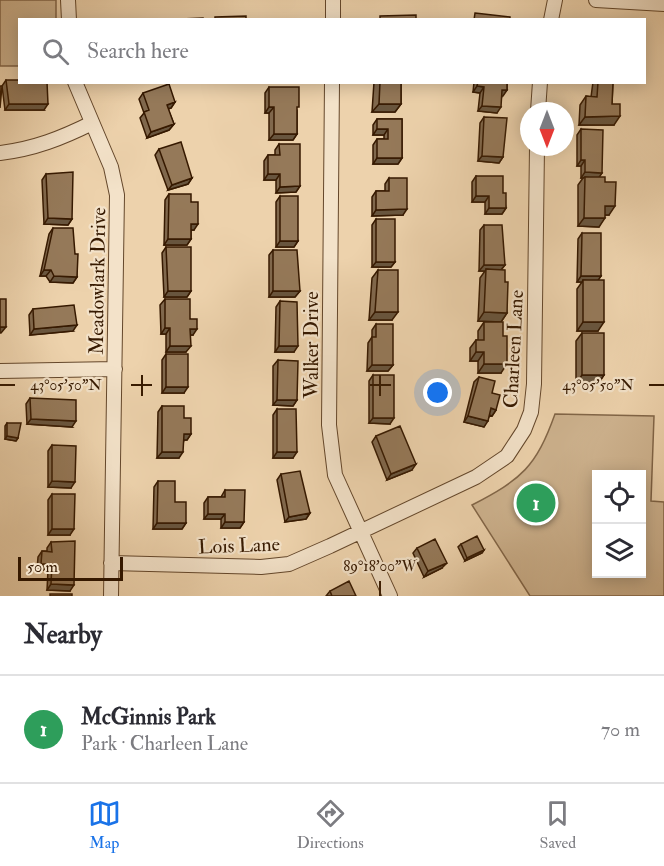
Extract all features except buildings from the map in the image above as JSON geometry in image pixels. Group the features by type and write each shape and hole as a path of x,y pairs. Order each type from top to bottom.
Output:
{"street":[{"path":"68,0 69,18"},
{"path":"333,0 333,18"},
{"path":"551,18 555,0"},
{"path":"596,0 664,4"},
{"name":"Meadowlark Drive","path":"76,84 111,166 117,195 111,596"},
{"name":"Walker Drive","path":"332,84 330,425 335,475 390,596"},
{"path":"539,102 540,84"},
{"path":"0,153 23,151 46,144 92,123"},
{"name":"Charleen Lane","path":"362,532 476,477 507,456 524,430 531,412 534,384 537,156"},
{"path":"0,371 115,369"},
{"name":"Lois Lane","path":"111,563 214,567 289,564 362,532"}],"shaded area":[{"path":"0,0 56,0 56,18 18,18 18,66 0,66"},
{"path":"555,414 654,416 651,501 664,502 664,596 530,596 472,505 515,479 534,459"}],"place":[{"name":"McGinnis Park","path":"536,503"}]}
